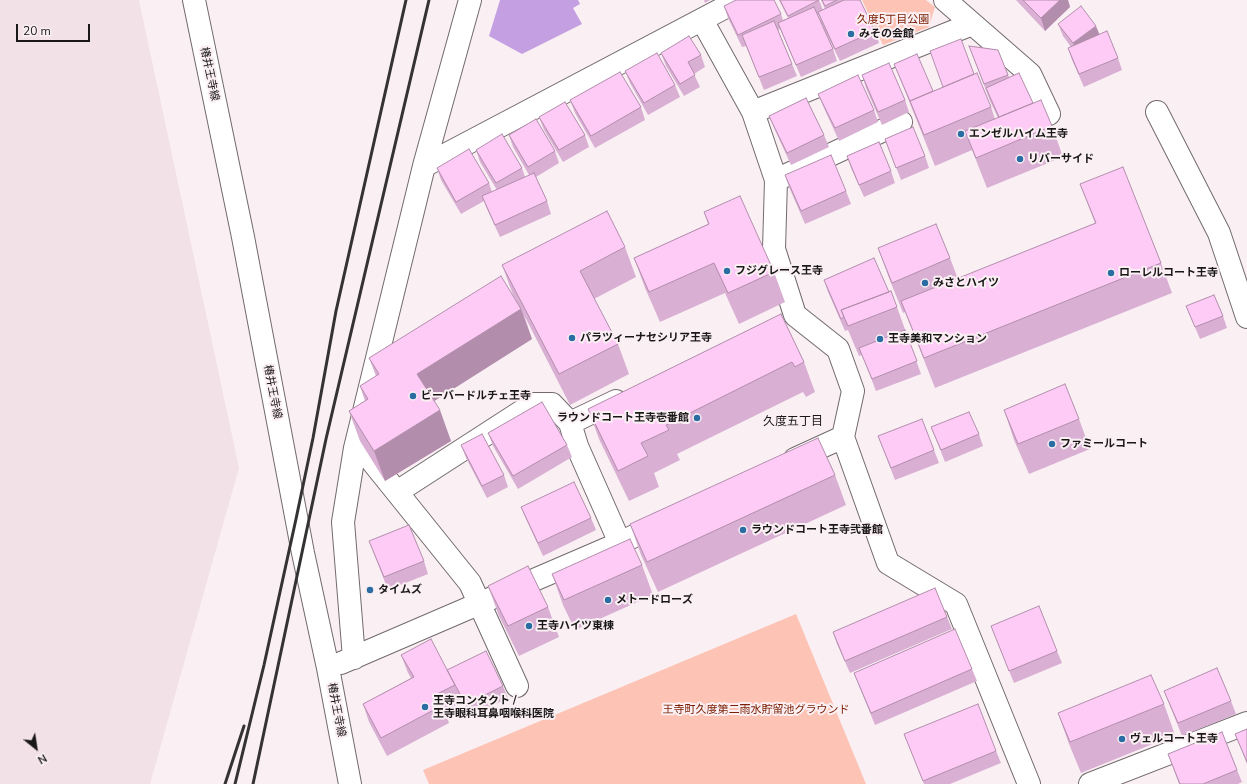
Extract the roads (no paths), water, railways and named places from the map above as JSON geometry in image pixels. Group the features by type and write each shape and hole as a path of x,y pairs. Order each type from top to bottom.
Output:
{"street":[{"name":"椿井王寺線","path":"194,0 243,238 303,553 328,668 350,784"},
{"path":"354,658 343,522 355,448 424,166 470,0"},
{"path":"424,166 739,0"},
{"path":"945,0 1030,74 1049,114"},
{"path":"702,20 753,112 776,180 774,249 795,315 838,349 853,391 843,436 888,563 956,604 1029,784"},
{"path":"753,112 972,24"},
{"path":"1157,112 1219,233 1247,317"},
{"path":"776,180 900,122"},
{"path":"774,325 795,315"},
{"path":"570,423 634,393"},
{"path":"397,492 533,404 552,404 570,423 578,446 620,543"},
{"path":"778,467 843,436"},
{"path":"355,448 368,455 470,583 480,602 517,686"},
{"path":"328,668 620,543 678,516"},
{"path":"1090,784 1247,723"}],"railway":[{"path":"235,784 264,665 296,519 313,438 336,311 406,0"},
{"path":"253,784 326,439 429,0"},
{"path":"225,784 244,726"}],"place":[{"name":"みその会館","path":"851,34"},
{"name":"エンゼルハイム王寺","path":"961,134"},
{"name":"リバーサイド","path":"1020,159"},
{"name":"フジグレース王寺","path":"727,271"},
{"name":"ローレルコート王寺","path":"1111,273"},
{"name":"みさとハイツ","path":"925,283"},
{"name":"パラツィーナセシリア王寺","path":"572,338"},
{"name":"王寺美和マンション","path":"880,339"},
{"name":"ビーバードルチェ王寺","path":"413,396"},
{"name":"ラウンドコート王寺壱番館","path":"697,418"},
{"name":"ファミールコート","path":"1052,444"},
{"name":"ラウンドコート王寺弐番館","path":"743,530"},
{"name":"タイムズ","path":"370,590"},
{"name":"メトードローズ","path":"608,600"},
{"name":"王寺ハイツ東棟","path":"529,626"},
{"name":"王寺コンタクト / 王寺眼科耳鼻咽喉科医院","path":"425,707"},
{"name":"ヴェルコート王寺","path":"1122,739"}],"district":[{"name":"久度五丁目","path":"793,422"}],"park label":[{"name":"久度5丁目公園","path":"893,20"},
{"name":"王寺町久度第二雨水貯留池グラウンド","path":"756,710"}]}
